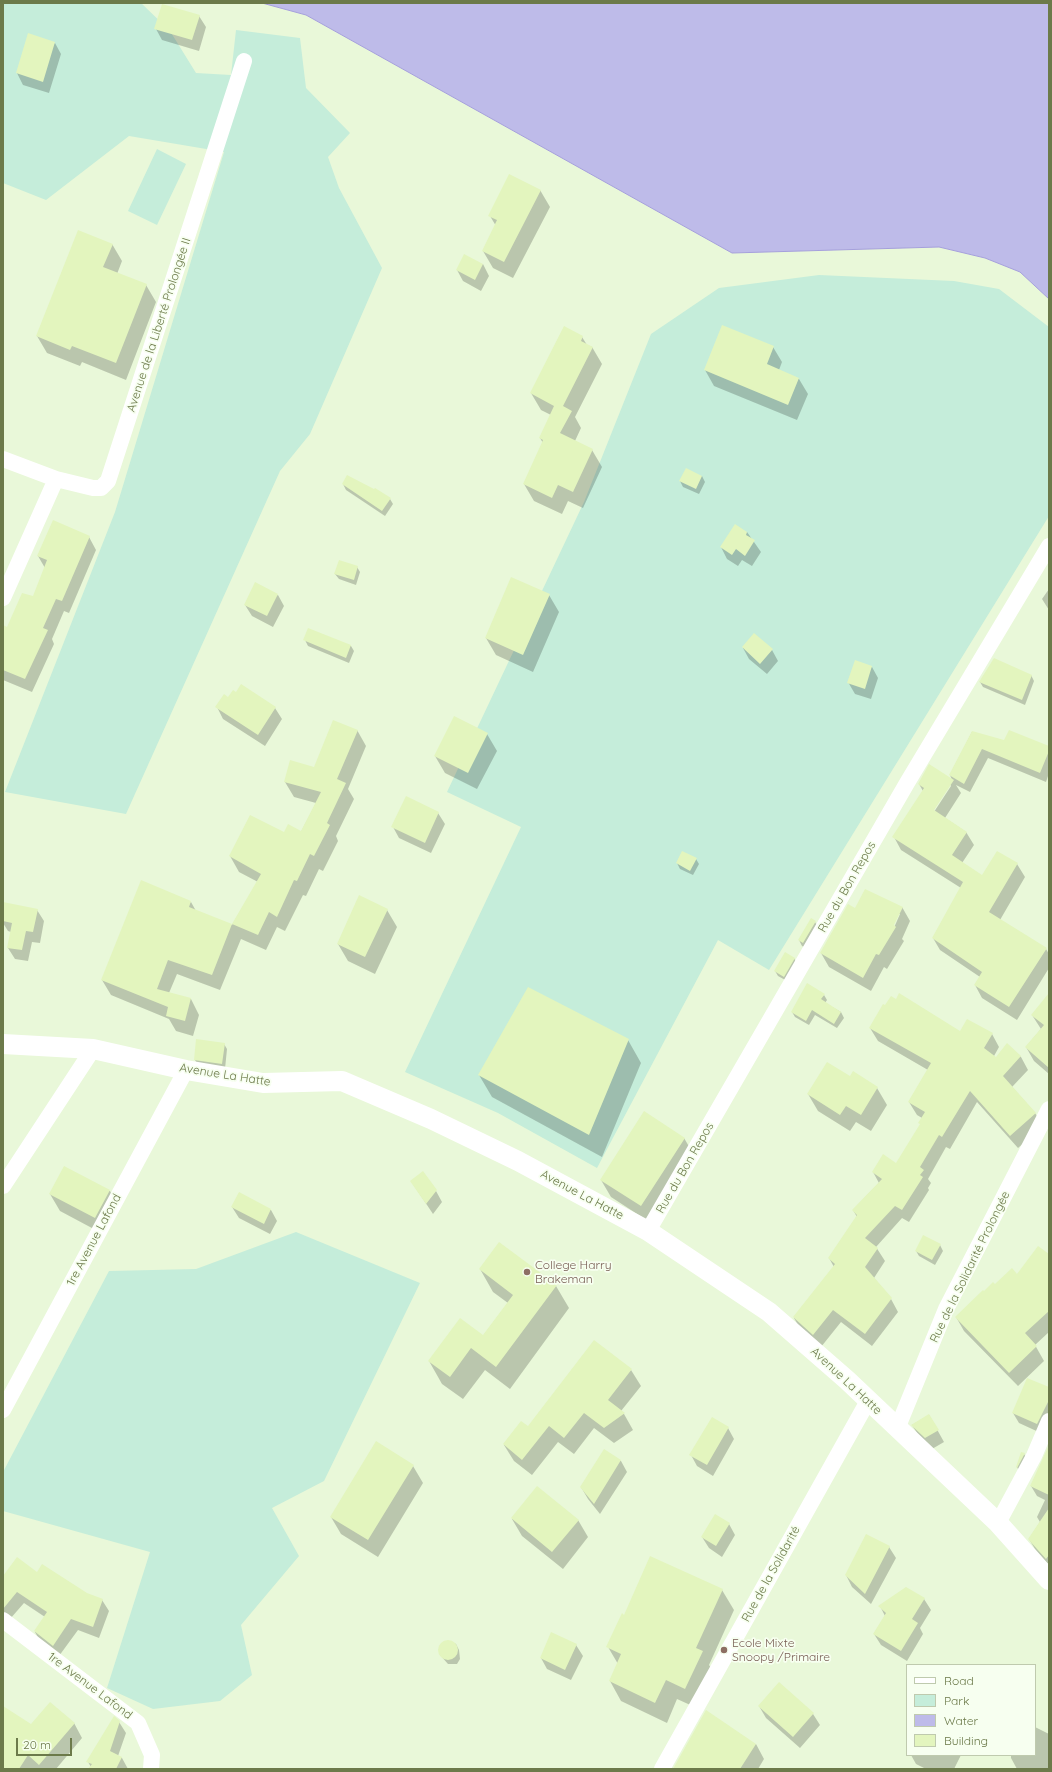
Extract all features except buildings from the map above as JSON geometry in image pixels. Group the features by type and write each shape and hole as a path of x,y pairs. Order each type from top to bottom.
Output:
{"street":[{"name":"Avenue de la Liberté Prolongée II","path":"3,459 56,479 93,488 101,488 108,481 244,61"},
{"path":"3,598 56,479"},
{"name":"Rue du Bon Repos","path":"648,1231 907,782 1049,546"},
{"name":"Avenue La Hatte","path":"3,1044 93,1049 186,1070 263,1083 342,1081 441,1124 518,1161 648,1231 769,1312 847,1380 998,1523 1049,1580"},
{"path":"3,1186 93,1049"},
{"name":"1re Avenue Lafond","path":"3,1410 186,1070"},
{"name":"Rue de la Solidarité Prolongée","path":"897,1429 946,1309 1049,1109"},
{"name":"Rue de la Solidarité","path":"662,1769 868,1401"},
{"path":"998,1523 1034,1456 1049,1421"},
{"name":"1re Avenue Lafond","path":"3,1620 138,1723 152,1755 151,1769"}],"shaded area":[{"path":"3,3 262,3 306,15 732,253 939,247 985,258 1020,272 1049,299 1049,1769 3,1769"}],"green space":[{"path":"3,3 141,3 170,31 196,73 231,75 236,30 300,38 306,88 350,133 328,157 339,188 382,268 310,434 280,471 126,814 5,792 115,512 224,152 129,136 46,200 3,183"},
{"path":"157,149 186,164 157,225 128,211"},
{"path":"819,275 954,281 999,289 1049,327 1049,516 769,970 718,940 597,1168 498,1113 405,1072 521,827 447,792 584,502 651,334 719,288"},
{"path":"296,1232 420,1283 324,1481 272,1508 299,1556 241,1625 252,1675 220,1701 153,1709 107,1688 150,1552 3,1511 3,1472 109,1271 196,1269"}],"water":[{"path":"262,3 1049,3 1049,299 1020,272 985,258 939,247 732,253 306,15"}],"place":[{"name":"College Harry Brakeman","path":"527,1272"},
{"name":"Ecole Mixte Snoopy /Primaire","path":"724,1650"}]}
